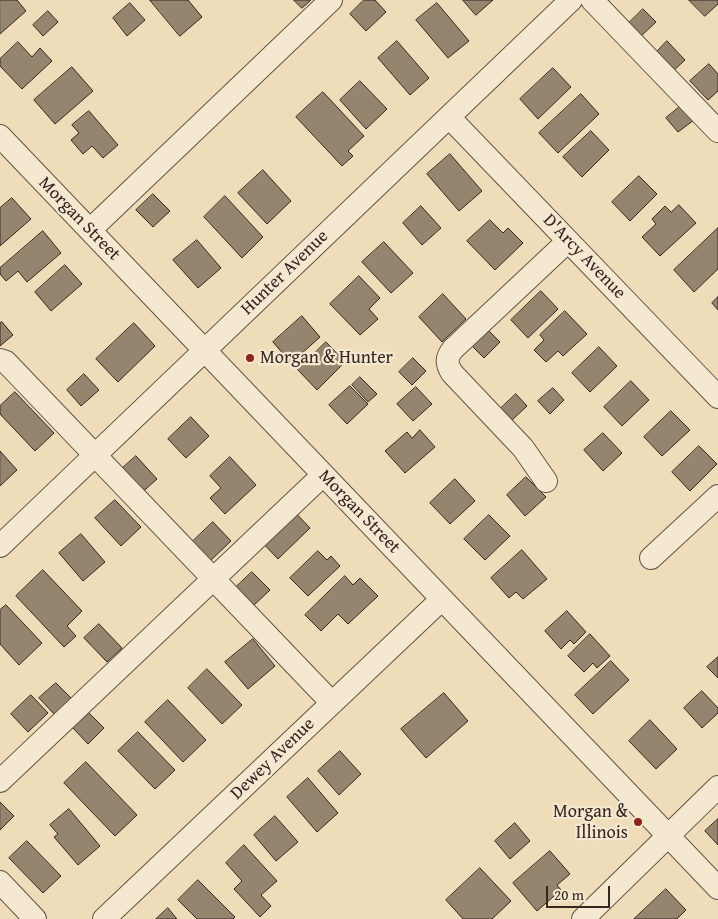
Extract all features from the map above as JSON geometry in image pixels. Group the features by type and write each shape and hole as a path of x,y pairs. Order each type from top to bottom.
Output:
{"street":[{"path":"90,230 331,0"},
{"name":"Hunter Avenue","path":"0,546 571,0"},
{"path":"592,0 718,131"},
{"name":"D'Arcy Avenue","path":"449,117 718,397"},
{"name":"Morgan Street","path":"0,136 718,888"},
{"path":"546,481 523,448 452,372 447,364 447,357 453,348 568,241"},
{"path":"0,360 6,362 332,703"},
{"path":"0,782 323,475"},
{"path":"651,558 718,496"},
{"name":"Dewey Avenue","path":"104,919 442,599"},
{"path":"583,919 718,787"},
{"path":"0,882 35,919"}],"building":[{"path":"0,0 17,0 26,11 0,34"},
{"path":"150,0 188,0 202,17 180,36"},
{"path":"294,0 311,0 302,8"},
{"path":"364,0 375,0 386,12 366,31 350,14"},
{"path":"463,0 493,0 476,15"},
{"path":"689,0 718,0 718,4 705,16"},
{"path":"130,3 145,20 127,36 113,18"},
{"path":"437,3 469,41 448,58 416,20"},
{"path":"643,9 656,22 639,38 627,25"},
{"path":"48,11 58,22 43,36 33,25"},
{"path":"397,41 429,78 410,95 378,58"},
{"path":"667,41 685,60 672,72 655,54"},
{"path":"18,42 32,57 40,48 52,61 22,89 0,66 0,59"},
{"path":"709,64 718,74 718,91 708,100 690,81"},
{"path":"72,67 93,91 55,124 34,100"},
{"path":"553,68 571,87 538,119 520,99"},
{"path":"360,81 387,109 366,129 340,100"},
{"path":"323,92 364,136 348,151 353,156 342,166 296,117"},
{"path":"581,94 599,114 558,153 539,133"},
{"path":"682,105 694,120 678,132 666,118"},
{"path":"89,111 118,145 103,158 92,146 83,154 71,140 79,133 72,125"},
{"path":"591,131 609,150 582,177 563,157"},
{"path":"450,154 482,191 459,211 427,174"},
{"path":"263,170 291,201 267,224 238,193"},
{"path":"639,176 657,194 630,221 612,202"},
{"path":"153,194 170,211 153,227 136,210"},
{"path":"225,196 263,237 242,258 204,217"},
{"path":"12,198 31,219 0,246 0,208"},
{"path":"679,205 696,223 660,256 642,237 656,224 652,219 665,206 671,212"},
{"path":"421,206 441,228 422,245 403,223"},
{"path":"490,220 503,233 508,228 523,243 495,270 467,241"},
{"path":"718,228 718,269 694,292 674,270"},
{"path":"43,231 61,253 27,282 18,271 6,281 0,274 0,268"},
{"path":"197,240 221,268 198,288 173,260"},
{"path":"384,242 413,273 391,293 362,262"},
{"path":"65,265 82,284 51,311 35,292"},
{"path":"359,276 380,298 369,309 378,319 360,335 330,304"},
{"path":"541,291 558,309 528,338 511,320"},
{"path":"443,294 466,319 442,342 419,317"},
{"path":"718,297 718,310 712,303"},
{"path":"565,311 587,334 563,356 558,351 546,362 534,350 544,340 540,335"},
{"path":"302,316 320,337 291,363 273,342"},
{"path":"2,322 13,335 0,346 0,323"},
{"path":"134,323 155,346 118,382 96,359"},
{"path":"485,327 500,342 484,358 469,343"},
{"path":"326,342 345,362 317,390 298,370"},
{"path":"599,347 617,366 590,392 572,373"},
{"path":"413,358 426,371 412,385 399,372"},
{"path":"84,374 99,390 81,406 67,390"},
{"path":"360,377 377,394 368,402 352,385"},
{"path":"631,381 649,400 622,426 604,407"},
{"path":"350,386 368,404 347,424 329,405"},
{"path":"416,387 432,404 413,421 397,404"},
{"path":"553,388 564,400 550,414 538,401"},
{"path":"15,392 54,433 35,451 0,414 0,406"},
{"path":"516,394 527,406 510,422 499,410"},
{"path":"671,411 690,430 662,456 644,437"},
{"path":"191,417 209,436 186,458 168,439"},
{"path":"420,430 435,447 405,473 385,451 407,432 412,438"},
{"path":"603,433 622,453 603,471 584,450"},
{"path":"699,446 717,464 690,491 672,472"},
{"path":"0,451 17,470 0,486"},
{"path":"136,456 157,479 137,497 116,474"},
{"path":"230,457 256,485 225,514 210,498 221,488 210,476"},
{"path":"526,477 546,497 525,516 507,495"},
{"path":"455,479 475,501 450,524 430,503"},
{"path":"115,500 141,527 121,546 95,518"},
{"path":"291,508 310,528 278,559 259,539"},
{"path":"489,515 510,536 485,560 464,539"},
{"path":"213,522 231,541 208,563 190,544"},
{"path":"81,534 105,562 83,581 59,553"},
{"path":"522,550 547,579 523,599 516,592 509,598 491,578"},
{"path":"318,551 327,560 331,556 340,566 308,596 290,578"},
{"path":"43,570 82,611 67,626 76,636 64,647 16,596"},
{"path":"252,572 270,590 252,607 234,589"},
{"path":"345,576 353,585 360,578 378,596 348,624 338,614 321,631 305,615"},
{"path":"6,605 42,643 19,665 0,644 0,610"},
{"path":"567,611 586,632 574,644 570,640 561,649 545,631"},
{"path":"99,624 122,648 107,662 84,638"},
{"path":"590,634 610,656 597,668 593,663 584,672 568,656"},
{"path":"253,639 275,666 248,689 225,662"},
{"path":"718,657 718,678 707,667"},
{"path":"611,661 629,680 593,714 575,695"},
{"path":"207,669 242,705 222,724 188,688"},
{"path":"56,683 72,699 55,715 39,698"},
{"path":"702,691 718,708 718,713 702,728 684,708"},
{"path":"444,693 468,721 426,758 401,729"},
{"path":"31,695 48,713 28,732 11,714"},
{"path":"168,700 206,740 183,762 145,722"},
{"path":"89,713 104,728 88,744 73,728"},
{"path":"650,720 677,749 656,769 629,741"},
{"path":"138,732 175,770 155,789 118,751"},
{"path":"340,751 361,774 339,795 318,771"},
{"path":"86,762 137,815 115,836 64,783"},
{"path":"308,778 338,813 317,832 287,797"},
{"path":"0,802 14,816 0,830"},
{"path":"69,809 100,846 78,865 54,837 58,834 50,825"},
{"path":"275,816 298,842 276,861 254,835"},
{"path":"718,819 718,845 705,831"},
{"path":"515,823 530,841 510,859 495,841"},
{"path":"27,841 61,876 43,893 9,858"},
{"path":"244,845 277,881 261,895 271,906 260,917 234,889 242,881 226,863"},
{"path":"550,851 570,874 557,885 561,890 537,911 513,883"},
{"path":"480,868 511,901 492,919 463,919 446,900"},
{"path":"198,880 235,917 233,919 197,919 178,900"},
{"path":"666,889 686,910 677,919 634,919"},
{"path":"168,908 177,919 156,919"}],"place":[{"name":"Morgan & Hunter","path":"250,358"},
{"name":"Morgan & Illinois","path":"638,822"}]}
